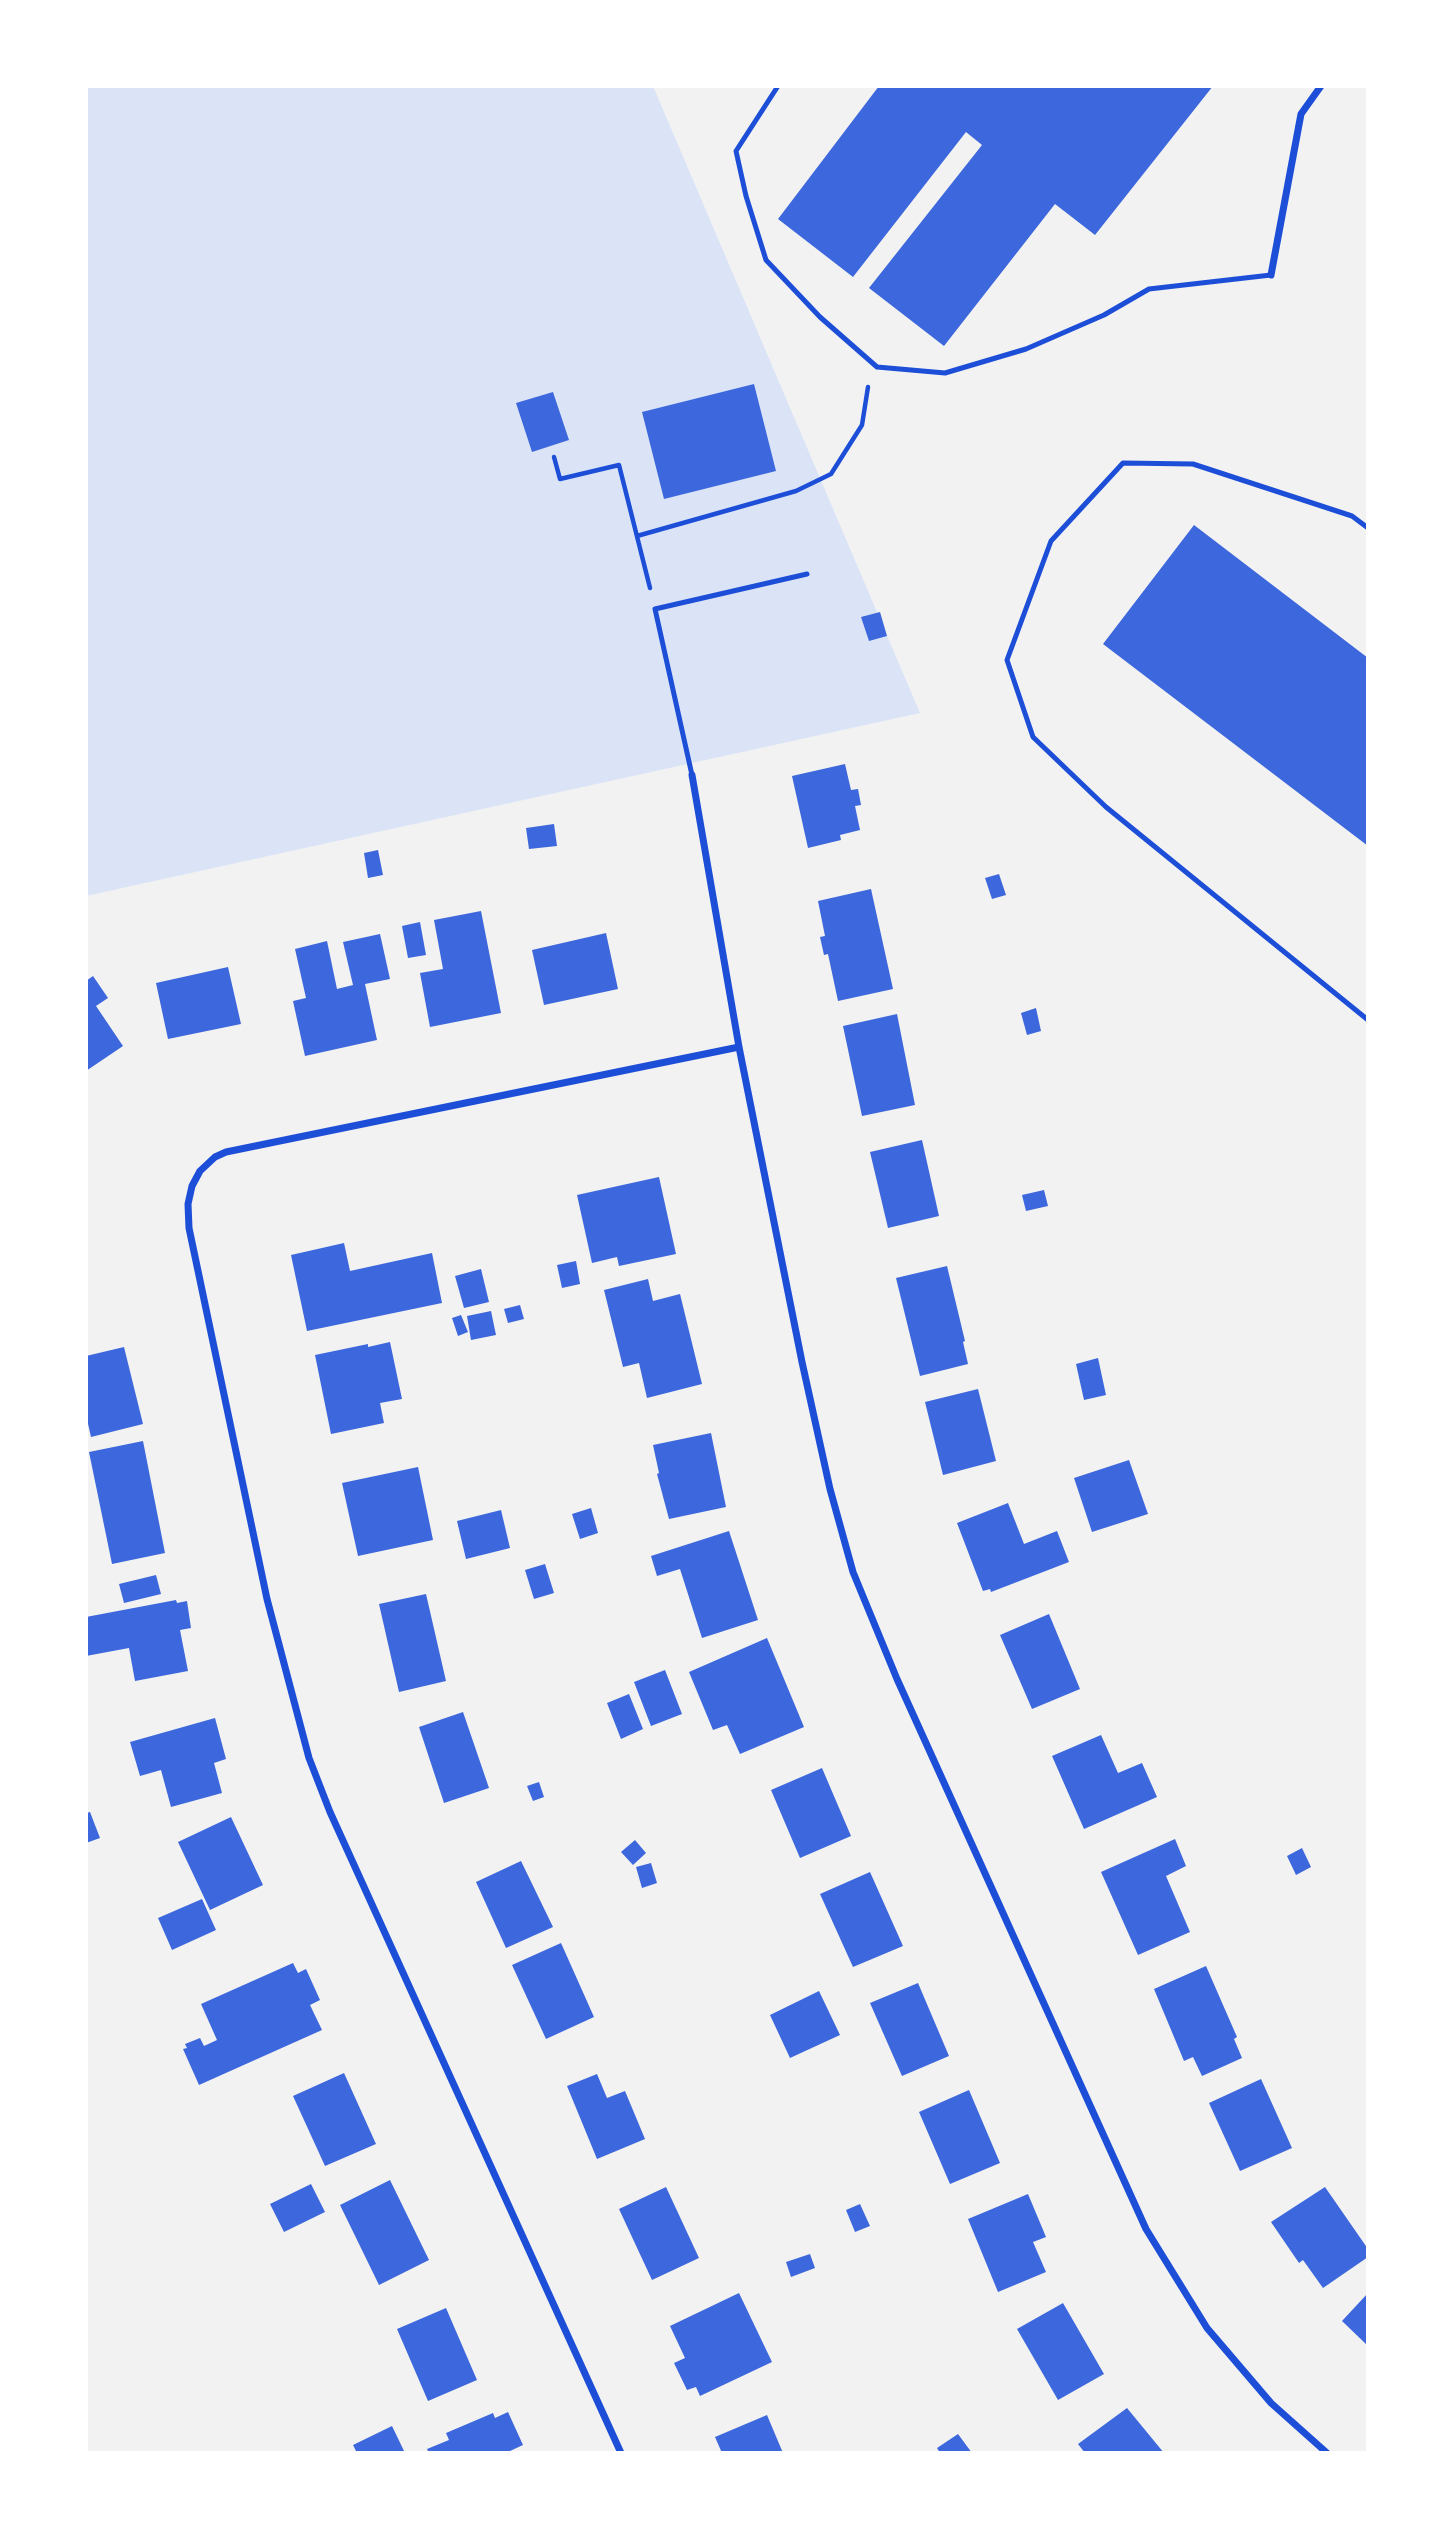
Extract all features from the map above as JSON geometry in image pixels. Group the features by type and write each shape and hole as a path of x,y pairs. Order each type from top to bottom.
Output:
{"street":[{"path":"1271,275 1301,114 1321,86"},
{"path":"692,775 739,1047 802,1362 853,1573 897,1679 1146,2229 1206,2328 1271,2403 1327,2453"},
{"path":"621,2453 335,1825 309,1758 267,1599 189,1228 188,1204 192,1186 200,1171 215,1157 226,1152 739,1047"}],"lane":[{"path":"778,86 736,151 746,196 766,260 820,317 877,367 945,373 1026,349 1104,315 1149,289 1271,275"},
{"path":"1368,528 1352,516 1193,464 1123,463 1051,541 1007,660 1033,737 1106,807 1368,1020"},
{"path":"692,775 655,609 807,574"}],"path":[{"path":"637,536 796,491 831,474 862,425 868,386 877,367"},
{"path":"554,457 560,480 619,465 655,609"}],"shaded area":[{"path":"86,86 653,86 920,713 86,896"}],"building":[{"path":"879,86 1213,86 1095,235 1055,204 944,346 869,288 982,145 966,132 853,277 778,219"},
{"path":"754,384 776,471 664,499 642,412"},
{"path":"553,392 569,440 532,452 516,403"},
{"path":"1194,525 1368,658 1368,846 1103,644"},
{"path":"880,612 887,636 869,641 861,617"},
{"path":"845,764 851,790 858,789 861,805 855,806 860,830 840,835 841,840 808,848 792,776"},
{"path":"554,824 557,846 529,849 526,828"},
{"path":"378,850 383,875 368,878 364,853"},
{"path":"999,874 1006,895 992,899 985,878"},
{"path":"871,889 893,989 838,1001 828,954 824,955 820,937 825,936 818,901"},
{"path":"481,911 501,1013 430,1027 420,973 443,969 434,920"},
{"path":"420,922 426,955 408,958 402,926"},
{"path":"606,933 618,989 544,1005 532,950"},
{"path":"380,934 390,979 365,984 377,1040 305,1056 293,1001 306,998 295,949 327,941 337,989 353,985 343,942"},
{"path":"228,967 241,1024 168,1039 156,983"},
{"path":"93,976 108,998 96,1006 123,1046 86,1071 86,981"},
{"path":"1036,1008 1041,1031 1027,1035 1021,1013"},
{"path":"897,1014 915,1105 862,1116 843,1026"},
{"path":"922,1140 939,1216 888,1228 870,1152"},
{"path":"659,1177 676,1254 619,1266 617,1257 592,1263 577,1195"},
{"path":"1044,1190 1048,1206 1026,1211 1022,1195"},
{"path":"344,1243 350,1271 432,1253 442,1303 307,1331 291,1255"},
{"path":"576,1261 580,1284 562,1288 557,1265"},
{"path":"947,1266 968,1364 920,1376 896,1278"},
{"path":"481,1269 489,1302 464,1308 455,1276"},
{"path":"648,1279 653,1301 680,1294 702,1384 647,1398 639,1363 623,1367 604,1290"},
{"path":"520,1305 524,1319 508,1323 504,1309"},
{"path":"491,1311 496,1335 471,1340 467,1316"},
{"path":"461,1315 468,1332 458,1336 452,1318"},
{"path":"390,1342 402,1399 380,1403 384,1423 331,1434 315,1355"},
{"path":"124,1347 143,1424 91,1437 86,1415 86,1356"},
{"path":"1098,1358 1106,1395 1084,1400 1076,1364"},
{"path":"978,1389 996,1461 943,1475 925,1402"},
{"path":"711,1433 726,1507 669,1519 657,1474 659,1473 653,1445"},
{"path":"143,1441 165,1553 112,1564 89,1452"},
{"path":"1129,1460 1148,1514 1092,1532 1074,1478"},
{"path":"418,1467 433,1540 358,1556 342,1483"},
{"path":"1008,1503 1024,1544 1057,1531 1069,1562 991,1592 990,1589 983,1591 957,1523"},
{"path":"591,1508 598,1533 580,1539 572,1514"},
{"path":"501,1510 510,1548 466,1559 457,1521"},
{"path":"729,1531 758,1620 702,1638 680,1569 657,1576 651,1556"},
{"path":"545,1564 554,1593 534,1599 525,1570"},
{"path":"156,1575 161,1594 124,1603 119,1584"},
{"path":"426,1594 446,1681 399,1692 379,1604"},
{"path":"176,1600 177,1603 187,1601 191,1628 180,1630 188,1671 135,1681 129,1648 86,1656 86,1617"},
{"path":"1049,1614 1080,1689 1032,1709 1000,1635"},
{"path":"767,1638 804,1727 740,1754 727,1725 713,1730 689,1672"},
{"path":"665,1670 682,1714 651,1726 634,1682"},
{"path":"629,1694 643,1729 621,1739 607,1703"},
{"path":"463,1712 489,1788 444,1803 419,1727"},
{"path":"215,1718 226,1759 214,1763 222,1793 171,1807 161,1770 140,1776 130,1742"},
{"path":"1101,1735 1118,1773 1142,1763 1157,1797 1084,1829 1052,1756"},
{"path":"822,1768 851,1836 800,1858 771,1790"},
{"path":"539,1782 544,1797 533,1801 527,1786"},
{"path":"90,1812 100,1838 86,1843 86,1813"},
{"path":"231,1817 263,1885 210,1910 178,1842"},
{"path":"1175,1839 1186,1866 1166,1876 1190,1932 1138,1955 1101,1872"},
{"path":"635,1840 646,1853 633,1865 621,1852"},
{"path":"1302,1848 1311,1867 1296,1875 1287,1856"},
{"path":"521,1861 553,1927 506,1948 476,1882"},
{"path":"651,1863 657,1883 642,1888 636,1867"},
{"path":"870,1872 903,1946 853,1967 820,1894"},
{"path":"202,1899 216,1930 172,1950 158,1918"},
{"path":"561,1943 594,2017 546,2039 512,1965"},
{"path":"293,1963 298,1973 306,1969 320,2000 310,2005 322,2030 199,2085 183,2049 187,2048 185,2044 200,2038 204,2046 217,2040 201,2004"},
{"path":"1206,1966 1237,2037 1234,2039 1242,2058 1202,2076 1193,2057 1184,2061 1154,1989"},
{"path":"918,1983 949,2056 902,2076 870,2003"},
{"path":"819,1991 840,2035 790,2058 770,2015"},
{"path":"344,2073 376,2144 325,2166 293,2096"},
{"path":"597,2074 607,2098 625,2091 645,2139 597,2159 567,2086"},
{"path":"1261,2079 1292,2148 1240,2171 1209,2103"},
{"path":"969,2090 1000,2163 950,2184 919,2112"},
{"path":"390,2180 429,2260 379,2285 340,2205"},
{"path":"311,2184 325,2212 284,2232 270,2204"},
{"path":"666,2187 699,2258 652,2280 619,2209"},
{"path":"1325,2187 1368,2249 1368,2257 1323,2288 1303,2260 1299,2263 1271,2222"},
{"path":"1028,2194 1046,2237 1033,2242 1046,2272 998,2292 968,2219"},
{"path":"860,2204 870,2226 855,2232 846,2210"},
{"path":"810,2254 815,2268 791,2277 786,2262"},
{"path":"739,2293 772,2362 700,2396 696,2387 687,2390 674,2363 685,2358 670,2326"},
{"path":"1368,2293 1368,2346 1342,2321"},
{"path":"1063,2303 1104,2374 1058,2400 1017,2329"},
{"path":"446,2308 477,2380 428,2401 397,2329"},
{"path":"1127,2408 1164,2453 1085,2453 1078,2444"},
{"path":"508,2412 523,2445 510,2451 511,2453 429,2453 427,2449 449,2440 446,2433 493,2413 495,2418"},
{"path":"767,2415 783,2453 722,2453 715,2437"},
{"path":"392,2426 405,2453 357,2453 353,2445"},
{"path":"958,2434 972,2453 940,2453 937,2448"}]}
